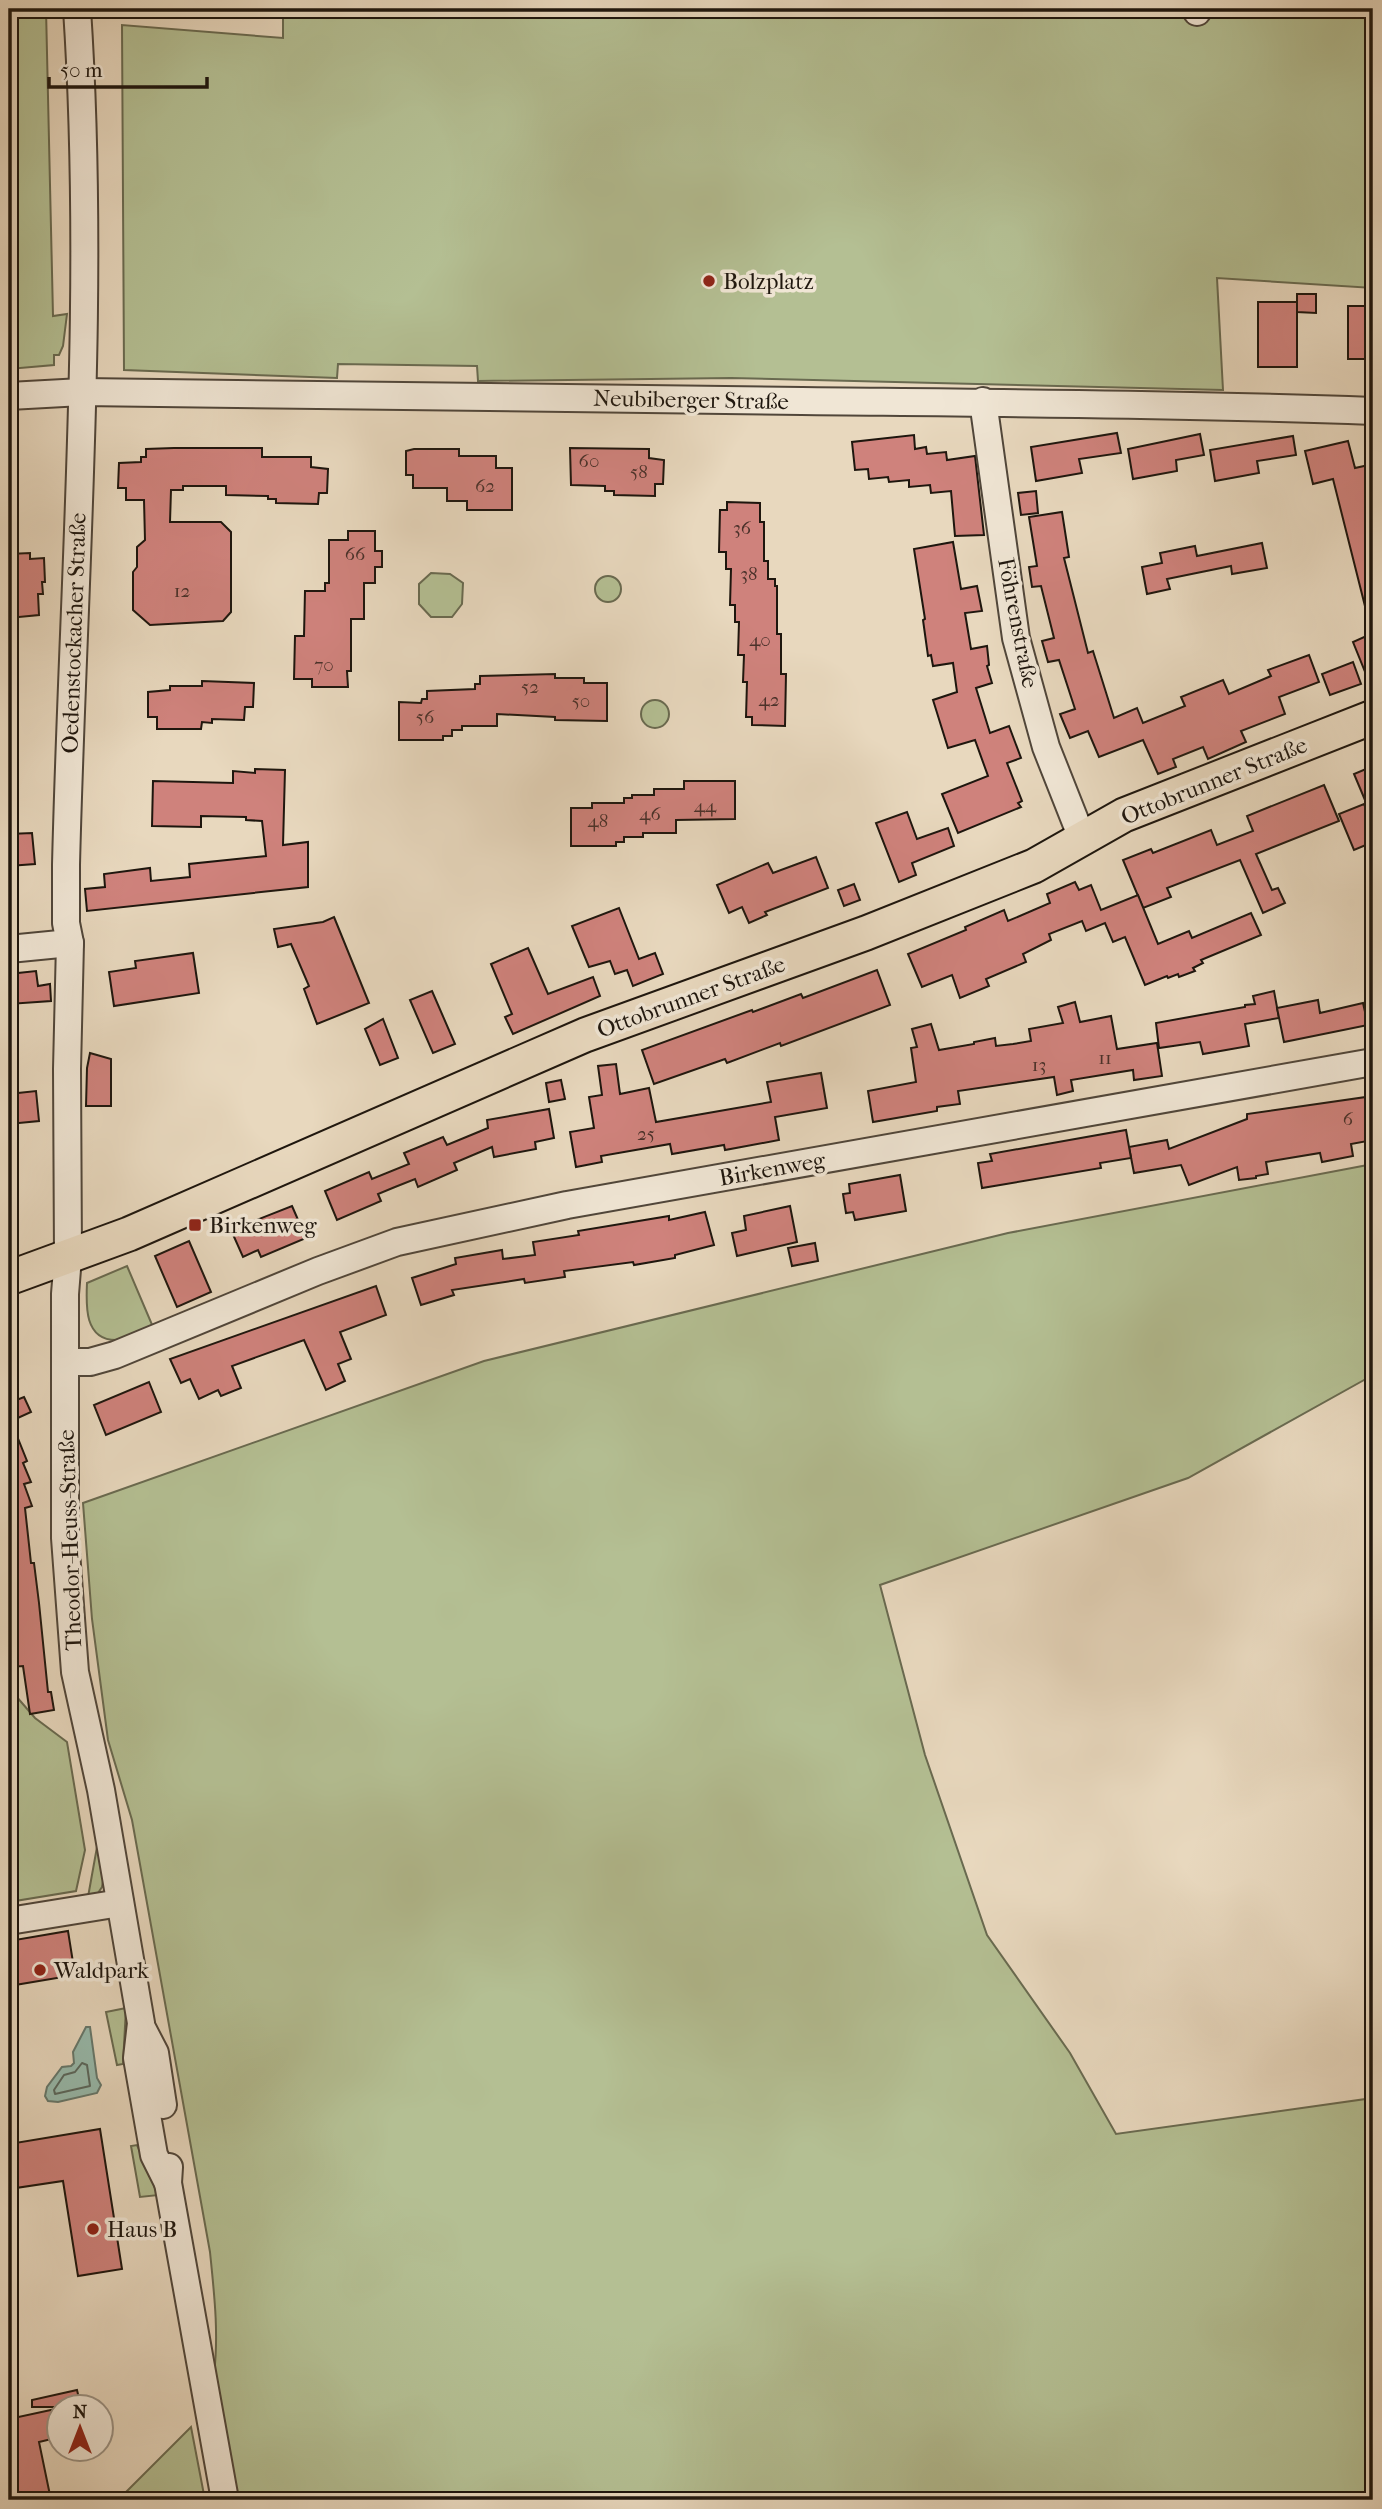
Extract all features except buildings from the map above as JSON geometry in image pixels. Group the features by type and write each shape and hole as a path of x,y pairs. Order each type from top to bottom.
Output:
{"main road":[{"name":"Ottobrunner Straße","path":"9,1278 178,1213 585,1035 866,933 1034,866 1124,816 1373,717"}],"street":[{"name":"Oedenstockacher Straße","path":"68,1257 67,1069 70,943 66,923 67,841 85,307 85,209 77,9"},
{"name":"Neubiberger Straße","path":"9,396 82,392 983,401 1188,404 1373,411"},
{"name":"Föhrenstraße","path":"983,401 1016,638 1046,747 1082,838"},
{"path":"9,949 70,943"},
{"name":"Birkenweg","path":"66,1362 90,1362 116,1355 330,1266 397,1242 461,1227 567,1205 1373,1062"},
{"name":"Theodor-Heuss-Straße","path":"68,1257 65,1294 65,1538 74,1658 101,1790 141,2026 137,2058 152,2145 168,2183 225,2500"},
{"path":"9,1921 120,1903"}],"shaded area":[{"path":"9,9 46,9 53,316 67,314 63,346 59,355 54,355 54,365 9,369"},
{"path":"283,9 1111,9 1113,16 1373,18 1373,288 1217,278 1223,390 731,378 478,381 477,366 338,364 337,378 124,370 122,25 283,38"},
{"path":"431,573 450,574 463,583 462,604 452,617 431,617 419,604 419,584"},
{"path":"608,576 618,579 621,589 618,599 608,602 598,599 595,589 598,579"},
{"path":"655,700 665,704 669,714 665,724 655,728 645,724 641,714 645,704"},
{"path":"1373,1164 1373,1375 1188,1478 880,1585 925,1755 987,1935 1070,2053 1116,2134 1373,2098 1373,2500 238,2500 214,2374 216,2328 210,2252 132,1820 108,1740 92,1619 83,1503 484,1361 1008,1233"},
{"path":"127,1266 153,1327 130,1337 116,1340 106,1338 92,1328 89,1320 87,1283"},
{"path":"9,1688 35,1718 67,1742 85,1850 76,1891 9,1902"},
{"path":"97,1847 104,1875 102,1887 98,1893 88,1897"},
{"path":"126,2008 123,2064 117,2065 106,2012"},
{"path":"137,2145 159,2195 140,2197 131,2146"},
{"path":"191,2427 205,2500 118,2500"}],"water":[{"path":"86,2027 90,2027 97,2078 101,2085 97,2093 58,2102 48,2101 45,2096 47,2087 62,2067 74,2063 73,2052"}],"place":[{"name":"Bolzplatz","path":"709,281"},
{"name":"Birkenweg","path":"195,1225"},
{"name":"Waldpark","path":"40,1970"},
{"name":"Haus B","path":"93,2229"}]}
